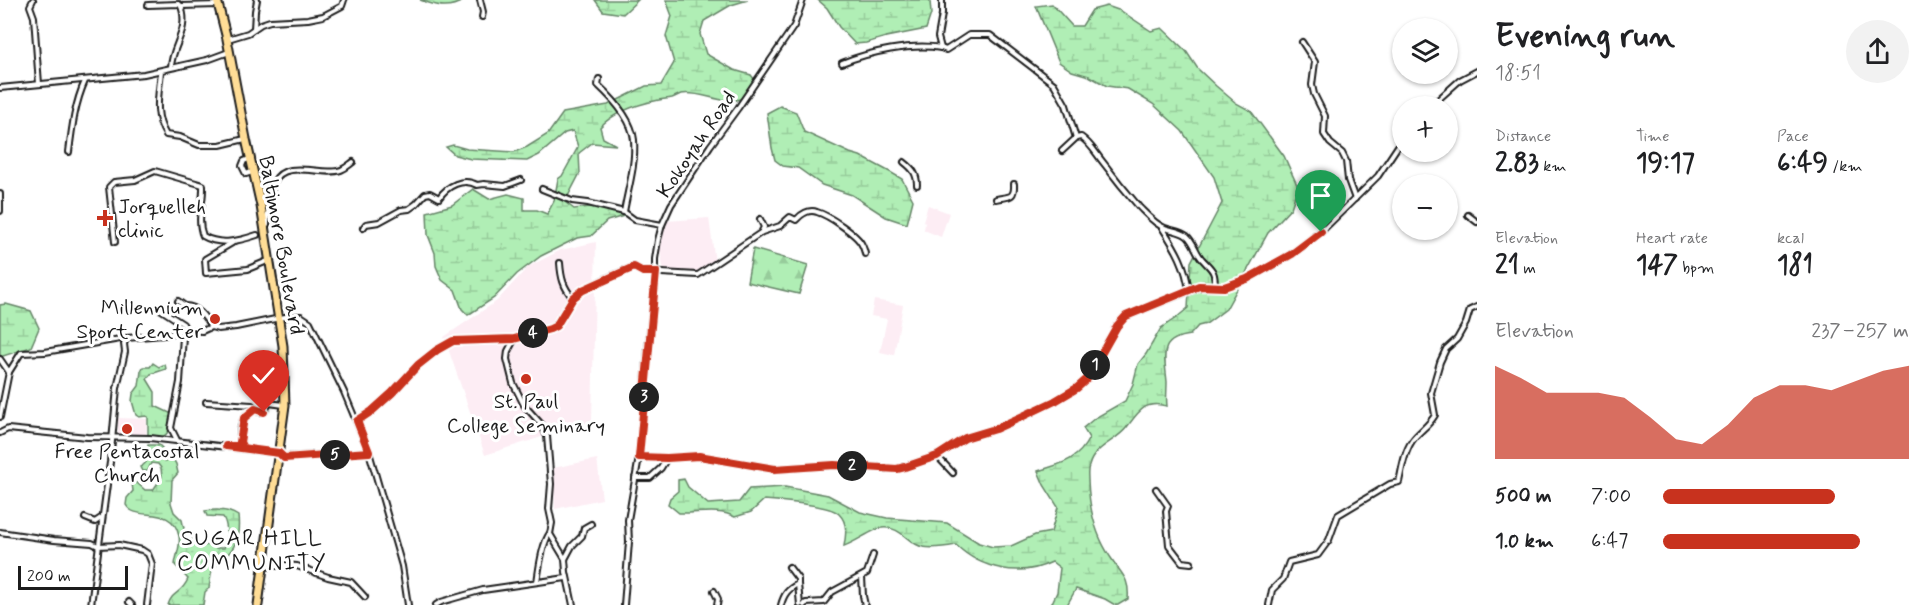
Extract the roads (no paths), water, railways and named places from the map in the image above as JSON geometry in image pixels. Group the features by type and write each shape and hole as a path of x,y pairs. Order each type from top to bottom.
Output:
{"highway":[{"name":"Baltimore Boulevard","path":"218,3 266,235 283,346 285,405 258,605"}],"street":[{"path":"33,0 30,6 34,16 39,84"},
{"path":"254,30 257,0"},
{"path":"227,39 254,30 270,21 323,16 342,6 344,0"},
{"path":"480,0 482,16"},
{"name":"Kokoyah Road","path":"624,605 629,542 628,520 639,457 658,240 662,225 671,205 710,146 794,26 803,0"},
{"path":"941,48 938,38 942,0"},
{"path":"148,5 180,4 182,6 218,3"},
{"path":"171,67 184,27 182,6"},
{"path":"842,63 854,58 896,49 928,46 946,50 969,35 990,35 1054,84 1066,105 1076,138"},
{"path":"1302,42 1314,59 1312,85 1324,116 1324,134 1330,143 1342,153 1346,161 1348,180 1355,199"},
{"path":"0,88 127,77 207,60 229,52"},
{"path":"162,71 157,113 166,135 180,137 199,145 220,145 246,139"},
{"path":"1442,96 1460,80 1477,71"},
{"path":"599,79 598,85 629,124 634,138 632,169 624,212"},
{"path":"69,152 79,94 85,81"},
{"path":"1062,151 1076,138 1081,137 1093,147 1100,159 1156,224 1189,237 1201,259 1210,265 1215,277 1215,286"},
{"path":"639,457 699,456 775,469 834,465 897,469 937,456 965,438 995,429 1077,388 1087,379 1117,326 1126,316 1199,286 1224,287 1247,279 1292,254 1324,229 1355,199 1378,176 1392,155"},
{"path":"266,235 274,181 279,176 289,170 339,171 353,162"},
{"path":"904,162 917,177 916,185"},
{"path":"115,242 110,186 114,182 135,180 155,171 203,185 199,225 202,236 217,241 235,241 257,235"},
{"path":"363,228 366,224 379,222 401,210 409,209 425,194 430,193 440,198 447,188 462,182 505,186 521,180"},
{"path":"996,199 1011,196 1014,184"},
{"path":"542,189 572,201 588,202 624,212 635,220 662,225"},
{"path":"0,194 0,211"},
{"path":"357,421 392,393 418,365 453,341 514,339 556,326 573,298 583,290 634,267 643,272 698,275 762,232 780,226 790,217 796,220 808,211 818,212 844,226 858,238 865,254"},
{"path":"1468,215 1477,222"},
{"path":"760,219 764,227 762,232"},
{"path":"1162,227 1181,258 1187,274 1189,291"},
{"path":"235,241 205,259 206,273 248,268 270,260"},
{"path":"560,263 564,288 573,298"},
{"path":"178,301 202,313 211,327"},
{"path":"1269,605 1272,590 1283,579 1289,562 1318,555 1329,540 1338,515 1390,484 1399,482 1412,441 1429,425 1435,415 1431,393 1440,362 1446,349 1457,339 1470,310 1477,307"},
{"path":"160,309 183,324 186,330"},
{"path":"0,417 9,372 21,352 45,352 126,338 164,335 186,330 202,331 211,327 218,329 236,327 290,316 301,316 310,322 357,421 369,452 402,566 408,605"},
{"path":"165,439 177,441 171,428 180,382 183,336 186,330"},
{"path":"92,605 117,388 126,338"},
{"path":"514,339 507,359 513,383 524,405 542,425 547,436 551,484 549,509 552,523 545,539 537,582"},
{"path":"0,359 9,372"},
{"path":"206,402 252,405 255,409 264,412 269,402 285,405"},
{"path":"226,446 242,446 240,442 242,421 255,409"},
{"path":"0,433 8,429 87,437 165,439 279,453 284,458 369,452"},
{"path":"937,456 953,473"},
{"path":"635,478 650,478 661,468 667,458"},
{"path":"1156,489 1168,506 1166,531 1169,544 1182,562 1191,563"},
{"path":"85,518 95,522 102,518"},
{"path":"565,559 572,546 582,536 584,528 591,524"},
{"path":"0,532 92,543 98,546 119,545 142,550 148,554 152,564 147,605"},
{"path":"550,532 565,559 573,605"},
{"path":"789,567 798,579 802,605 824,602 832,592 867,573 873,555"},
{"path":"263,567 297,566 351,582 365,597"},
{"path":"862,577 862,596 865,605"},
{"path":"436,605 483,590 567,578"},
{"path":"781,605 788,590 798,584"},
{"path":"714,591 718,599 717,605"}],"place":[{"name":"Jorquelleh clinic","path":"105,218"},
{"name":"Millennium Sport Center","path":"215,319"},
{"name":"St. Paul College Seminary","path":"526,379"},
{"name":"Free Pentacostal Church","path":"127,429"}],"district":[{"name":"SUGAR HILL COMMUNITY","path":"252,550"}]}
